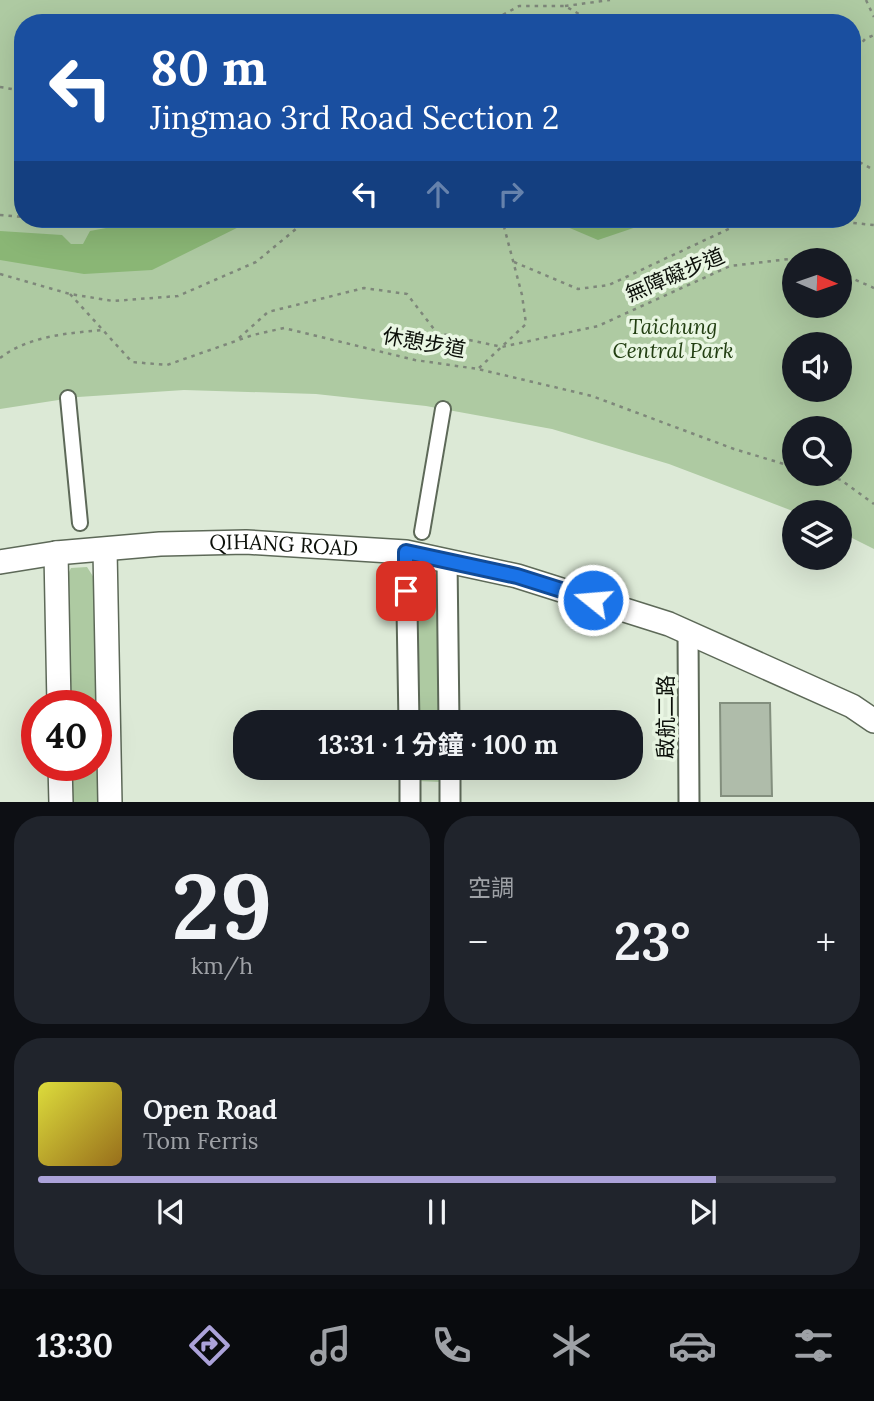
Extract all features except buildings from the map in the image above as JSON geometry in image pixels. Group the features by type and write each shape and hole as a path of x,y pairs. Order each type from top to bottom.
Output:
{"street":[{"path":"68,398 80,523"},
{"path":"422,532 443,409"},
{"name":"QIHANG ROAD","path":"0,562 56,553 160,544 246,542 406,552 517,576 688,632 852,706 874,721"},
{"path":"105,550 110,802"},
{"path":"406,552 409,710"},
{"path":"56,553 59,690"},
{"path":"447,560 449,710"},
{"name":"啟航二路","path":"688,632 689,802"},
{"path":"410,780 410,802"},
{"path":"450,780 450,802"},
{"path":"60,781 61,802"}],"path":[{"path":"504,14 519,6 565,6 610,0"},
{"path":"866,0 874,17"},
{"path":"565,6 579,14"},
{"path":"0,274 70,294 113,300 178,296 256,262 297,228"},
{"name":"休憩步道","path":"237,340 284,328 415,360 478,369 526,324 522,295 505,228"},
{"path":"514,262 578,289 609,285 731,228"},
{"name":"無障礙步道","path":"104,330 132,362 166,365 237,340 268,312 364,288 407,293 437,333 502,347 598,326 730,266 782,260"},
{"path":"852,278 874,288"},
{"path":"70,294 104,330"},
{"path":"0,358 11,349 61,334 104,330"},
{"path":"478,369 592,397 734,449 782,463"},
{"path":"849,486 874,504"}],"green space":[{"name":"Taichung Central Park","path":"0,0 874,0 874,549 852,538 852,500 782,500 782,507 669,464 552,429 426,406 316,394 184,390 78,397 0,409"},
{"path":"87,567 96,581 98,690 67,690 64,582 71,568"},
{"path":"420,592 435,592 441,600 441,710 415,710 414,601"},
{"path":"441,780 441,782 416,781"},
{"path":"68,781 101,781 101,802 69,802"}],"shaded area":[{"path":"106,228 237,228 152,270 84,274 0,260 0,231 62,235 71,244 83,244 90,231"},
{"path":"570,228 633,228 598,240"}],"route":[{"path":"406,591 406,552 517,576 593,600"}]}
